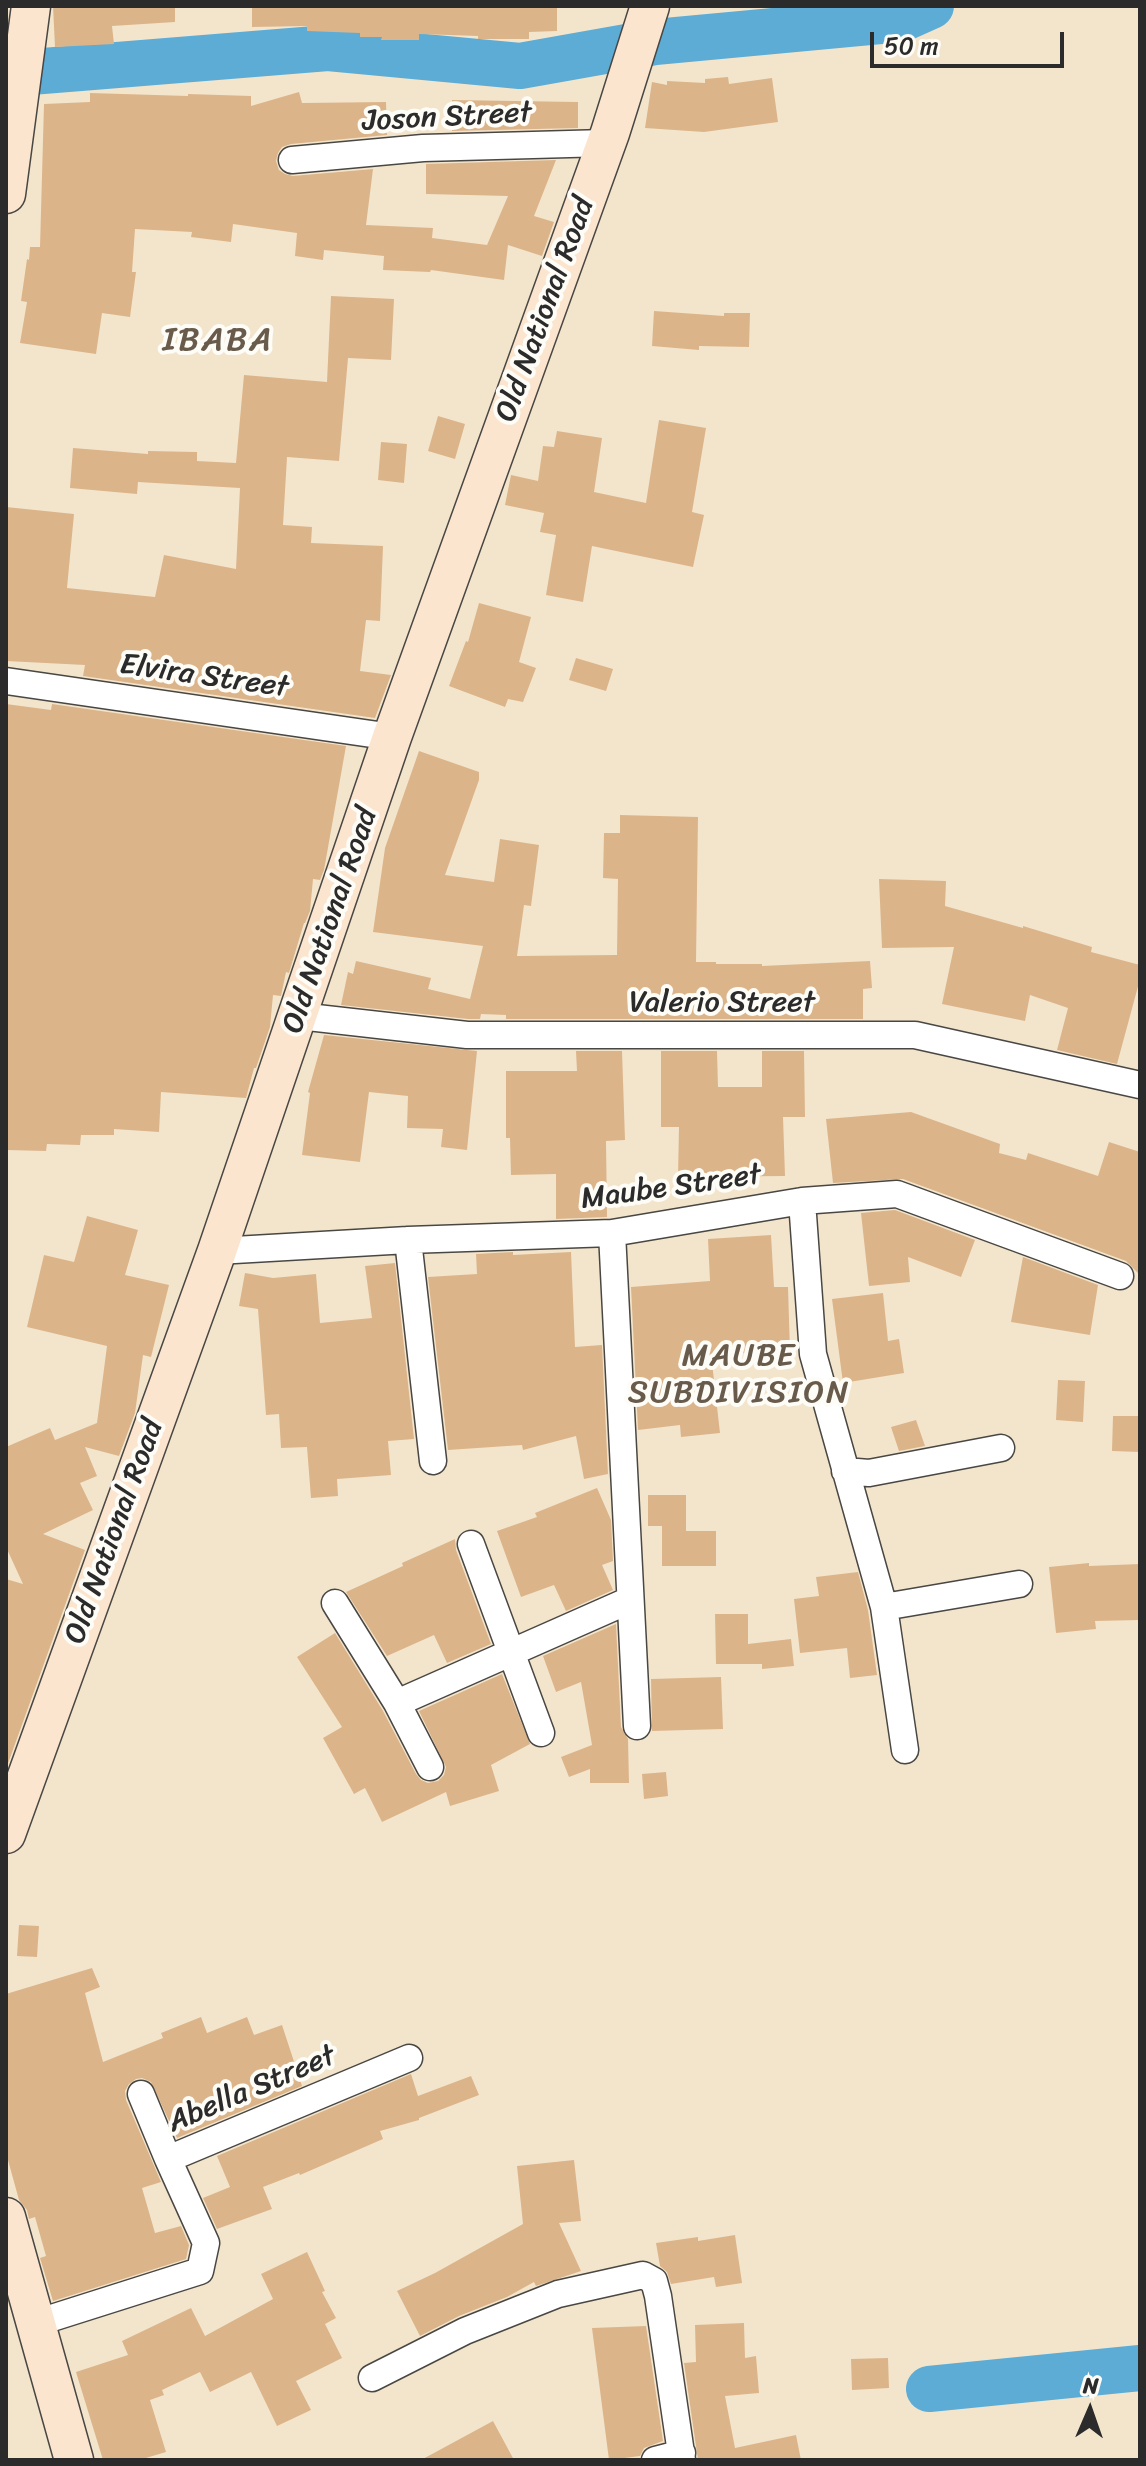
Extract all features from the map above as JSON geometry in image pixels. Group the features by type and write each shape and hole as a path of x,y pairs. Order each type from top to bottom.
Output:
{"main road":[{"name":"Old National Road","path":"6,1834 217,1251 392,737 608,138 650,6"},
{"path":"6,194 30,14"},
{"path":"6,2217 74,2460"}],"street":[{"name":"Joson Street","path":"292,160 423,148 608,138"},
{"name":"Elvira Street","path":"6,681 392,737"},
{"name":"Valerio Street","path":"299,1016 467,1035 915,1035 1140,1085"},
{"name":"Maube Street","path":"217,1251 612,1233 802,1201 897,1194 1120,1276"},
{"path":"802,1201 813,1354 884,1607 905,1750"},
{"path":"612,1233 637,1726"},
{"path":"408,1240 433,1461"},
{"path":"845,1471 869,1473 1001,1448"},
{"path":"471,1544 541,1733"},
{"path":"884,1607 1019,1584"},
{"path":"397,1703 630,1600"},
{"path":"335,1603 397,1703 430,1767"},
{"name":"Abella Street","path":"36,2323 200,2271 206,2243 168,2159 409,2058"},
{"path":"141,2094 168,2159"},
{"path":"372,2378 465,2331 558,2294 643,2275 654,2281 658,2296 682,2456 655,2460"}],"building":[{"path":"53,6 175,6 175,22 112,26 114,44 55,47"},
{"path":"252,6 557,6 557,31 529,32 529,39 419,34 419,40 381,40 382,37 360,37 360,33 307,31 307,26 252,27"},
{"path":"728,77 729,84 772,78 778,122 704,132 645,128 652,82 667,85 667,81 705,83 705,79"},
{"path":"299,92 302,103 386,102 387,135 291,144 282,147 276,161 279,170 293,176 373,169 366,225 433,228 432,238 487,245 508,196 426,194 426,164 556,160 534,216 554,222 542,256 508,245 504,280 431,270 383,270 384,256 324,250 323,260 295,256 297,233 233,224 231,242 191,237 192,232 135,229 132,272 136,272 130,317 102,313 96,354 20,343 27,302 21,301 27,259 30,247 40,247 44,104 90,102 90,93 251,96 251,106"},
{"path":"452,100 578,102 578,128 452,131"},
{"path":"331,296 394,299 391,360 348,358 339,461 287,457 283,525 312,527 311,543 383,546 380,621 366,620 360,671 391,675 375,718 83,676 85,665 6,661 6,507 74,514 67,588 155,597 164,555 236,569 240,488 138,482 137,494 70,488 73,448 148,454 148,451 197,452 197,461 236,463 244,375 327,382"},
{"path":"654,311 724,316 724,313 750,313 749,347 699,346 699,350 652,346"},
{"path":"438,416 465,424 455,459 428,451"},
{"path":"659,420 706,428 692,512 704,515 693,567 592,546 583,602 546,595 556,535 540,532 544,513 505,505 511,475 538,481 543,446 554,447 557,431 602,438 594,492 646,503"},
{"path":"381,442 407,444 404,483 378,480"},
{"path":"479,603 531,617 519,662 536,668 523,702 508,699 505,707 449,686 468,642"},
{"path":"576,658 613,669 606,691 569,680"},
{"path":"6,704 51,710 52,704 346,746 324,870 320,880 313,879 310,911 289,973 286,972 281,996 273,995 270,1027 246,1098 161,1092 159,1132 114,1129 114,1135 81,1135 80,1145 47,1144 46,1151 6,1150"},
{"path":"419,751 479,772 479,780 445,875 494,882 500,839 539,845 531,906 524,905 517,956 617,955 618,879 603,878 604,833 620,833 620,815 698,817 696,962 762,966 870,961 872,988 863,989 863,1019 506,1019 506,1015 481,1014 480,1019 468,1019 341,1005 348,972 353,974 356,961 431,978 428,989 470,999 483,946 373,932 385,848"},
{"path":"879,879 946,881 945,906 1023,926 1092,947 1091,952 1140,965 1140,979 1117,1064 1057,1050 1068,1008 1030,995 1025,1021 942,1004 954,947 882,948"},
{"path":"324,1035 477,1051 467,1150 441,1147 443,1129 407,1128 408,1096 369,1092 360,1162 302,1155 308,1092"},
{"path":"576,1051 622,1051 625,1140 606,1141 607,1217 556,1219 556,1174 511,1175 510,1138 506,1138 506,1071 577,1071"},
{"path":"661,1051 717,1051 718,1087 762,1087 762,1051 804,1051 805,1117 783,1117 785,1176 678,1177 679,1127 661,1127"},
{"path":"911,1112 1000,1144 999,1153 1026,1160 1028,1153 1098,1176 1109,1142 1140,1152 1140,1275 1126,1261 903,1179 833,1183 826,1119"},
{"path":"895,1210 975,1240 961,1277 908,1257 910,1282 869,1286 861,1213"},
{"path":"87,1216 138,1230 125,1275 169,1285 151,1357 143,1355 135,1413 119,1456 85,1447 97,1476 80,1483 93,1510 43,1534 85,1550 6,1769 6,1579 23,1584 6,1547 6,1447 50,1428 55,1440 97,1423 107,1346 27,1327 44,1255 74,1262"},
{"path":"771,1235 774,1287 788,1287 790,1352 711,1354 720,1433 681,1437 680,1425 638,1430 631,1287 710,1281 708,1239"},
{"path":"513,1252 513,1255 571,1252 575,1347 602,1345 608,1474 584,1479 576,1436 523,1450 522,1445 448,1450 428,1277 477,1274 476,1254"},
{"path":"1023,1257 1098,1285 1090,1335 1011,1322"},
{"path":"395,1263 414,1439 388,1441 391,1475 337,1479 338,1496 311,1498 307,1447 281,1448 279,1414 266,1415 258,1309 239,1306 245,1273 273,1278 316,1274 320,1323 372,1318 365,1266"},
{"path":"883,1293 888,1341 899,1339 904,1373 843,1383 832,1299"},
{"path":"1058,1380 1085,1381 1083,1422 1056,1420"},
{"path":"1113,1416 1140,1416 1140,1452 1112,1451"},
{"path":"916,1420 925,1446 899,1451 891,1427"},
{"path":"597,1488 611,1520 613,1561 602,1565 613,1590 566,1611 554,1585 521,1597 497,1531 537,1517 535,1513"},
{"path":"648,1495 686,1495 686,1531 716,1531 716,1566 662,1566 662,1526 648,1526"},
{"path":"455,1539 456,1550 491,1644 447,1663 434,1635 387,1656 346,1592"},
{"path":"1089,1563 1089,1566 1140,1564 1140,1620 1095,1621 1096,1629 1056,1633 1049,1567"},
{"path":"858,1572 868,1610 877,1675 850,1678 847,1648 800,1653 794,1599 819,1596 816,1577"},
{"path":"715,1614 748,1614 748,1644 791,1639 794,1666 762,1669 762,1664 716,1664"},
{"path":"616,1624 621,1727 628,1739 629,1783 590,1783 590,1769 569,1777 561,1757 592,1745 581,1682 556,1692 543,1656"},
{"path":"335,1633 383,1711 416,1774 428,1783 438,1781 446,1767 419,1711 502,1674 530,1744 491,1765 499,1791 450,1806 446,1792 382,1822 365,1788 354,1794 323,1738 342,1727 297,1657"},
{"path":"721,1677 723,1729 652,1731 651,1679"},
{"path":"666,1772 668,1796 644,1799 642,1774"},
{"path":"19,1925 39,1926 37,1957 17,1956"},
{"path":"92,1968 100,1987 85,1993 103,2062 163,2038 161,2033 201,2017 207,2033 247,2017 254,2035 282,2025 302,2086 177,2138 151,2082 142,2078 129,2084 125,2091 126,2100 161,2182 142,2188 155,2233 181,2226 189,2245 186,2259 53,2301 40,2258 46,2256 35,2217 29,2219 27,2210 19,2200 6,2153 6,1994"},
{"path":"411,2074 418,2096 471,2076 479,2095 419,2120 380,2131 383,2139 300,2175 263,2187 272,2209 217,2229 203,2198 230,2187 217,2156"},
{"path":"574,2160 581,2221 559,2223 581,2271 536,2286 534,2282 420,2336 397,2291 523,2224 517,2166"},
{"path":"735,2235 742,2283 716,2287 714,2277 671,2284 667,2272 660,2266 656,2243"},
{"path":"307,2252 336,2318 325,2324 342,2358 296,2381 311,2410 277,2426 251,2372 210,2392 200,2372 162,2390 164,2395 150,2400 166,2452 139,2460 103,2460 76,2372 128,2355 122,2341 191,2308 205,2336 273,2299 261,2274"},
{"path":"744,2323 745,2358 756,2356 759,2393 725,2396 735,2448 796,2435 801,2460 698,2460 684,2363 696,2362 695,2325"},
{"path":"646,2326 663,2441 644,2448 640,2456 609,2460 592,2328"},
{"path":"888,2358 889,2388 852,2390 851,2359"},
{"path":"493,2421 514,2460 421,2460"}],"waterway":[{"path":"6,74 328,48 520,66 655,42 902,19 931,6"},
{"path":"929,2389 1140,2368"}],"district":[{"name":"IBABA","path":"218,341"},
{"name":"MAUBE SUBDIVISION","path":"739,1376"}]}
